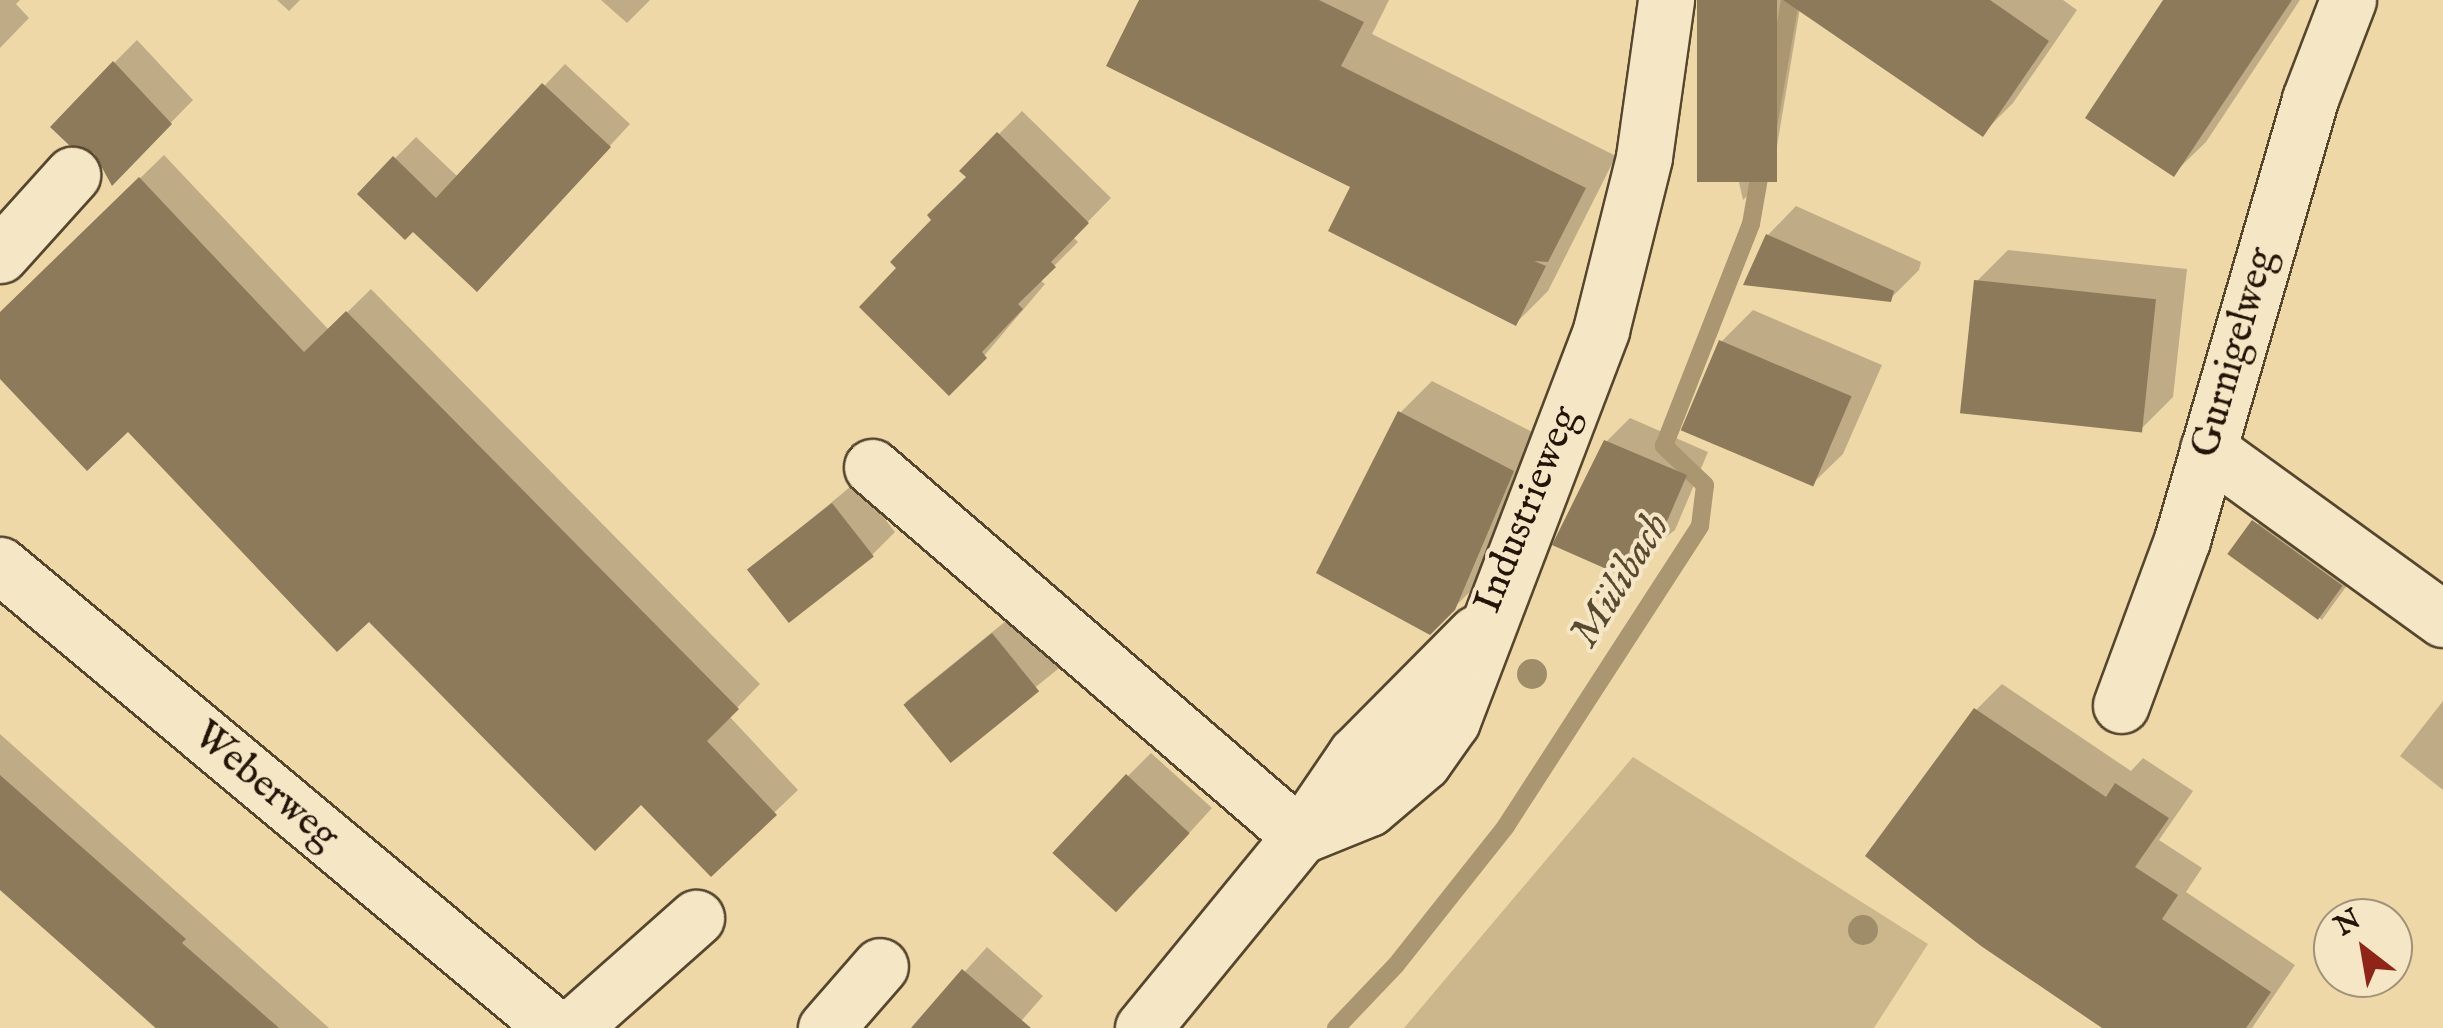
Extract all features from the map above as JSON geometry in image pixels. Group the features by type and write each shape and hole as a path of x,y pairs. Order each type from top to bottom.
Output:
{"street":[{"name":"Industrieweg","path":"1143,1028 1300,836 1356,754 1488,620 1601,330 1625,246 1666,0"},
{"name":"Gurnigelweg","path":"2121,705 2150,636 2310,99 2348,0"},
{"path":"0,255 72,175"},
{"path":"2208,450 2443,619"},
{"path":"872,467 1300,836"},
{"name":"Weberweg","path":"0,565 543,1023"},
{"path":"543,1023 696,918"},
{"path":"826,1028 880,966"}],"shaded area":[{"path":"1633,757 1928,944 1874,1028 1404,1028"}],"building":[{"path":"1139,0 1319,0 1364,22 1341,66 1586,188 1548,262 1534,261 1546,266 1516,326 1328,231 1350,187 1106,66"},
{"path":"1697,0 1777,0 1777,182 1697,182"},
{"path":"1783,0 1990,0 2049,41 1983,137"},
{"path":"2163,0 2292,0 2174,177 2085,118"},
{"path":"113,61 172,124 112,186 94,153 69,145 50,127"},
{"path":"542,83 611,147 477,292 413,232 405,240 357,194 393,156 436,198"},
{"path":"997,132 1089,223 1051,262 1056,267 1018,304 1023,309 982,352 987,358 949,396 859,307 896,268 890,262 931,220 927,215 966,177 959,171"},
{"path":"139,177 304,352 346,311 739,709 707,741 777,815 711,877 641,805 595,851 369,622 337,652 128,432 87,471 0,379 0,312"},
{"path":"1766,234 1894,291 1891,302 1743,285"},
{"path":"1974,280 2156,299 2142,432 1960,413"},
{"path":"1719,340 1852,396 1813,486 1681,430"},
{"path":"1398,411 1514,471 1455,610 1430,635 1316,573"},
{"path":"1604,440 1687,475 1652,556 1631,547 1620,575 1552,545"},
{"path":"832,503 874,557 789,623 747,569"},
{"path":"2252,520 2343,586 2318,620 2227,554"},
{"path":"992,633 1039,691 951,763 903,705"},
{"path":"1974,708 2106,797 2115,783 2169,818 2135,867 2178,895 2162,919 2271,992 2246,1028 2102,1028 1981,946 1865,856"},
{"path":"1126,774 1190,833 1116,912 1052,853"},
{"path":"0,775 186,939 182,943 279,1028 156,1028 0,890"},
{"path":"962,969 1031,1028 911,1028"}],"waterway":[{"name":"Mülibach","path":"1336,1028 1396,965 1506,826 1700,526 1705,485 1664,446 1751,224 1790,0"}]}
